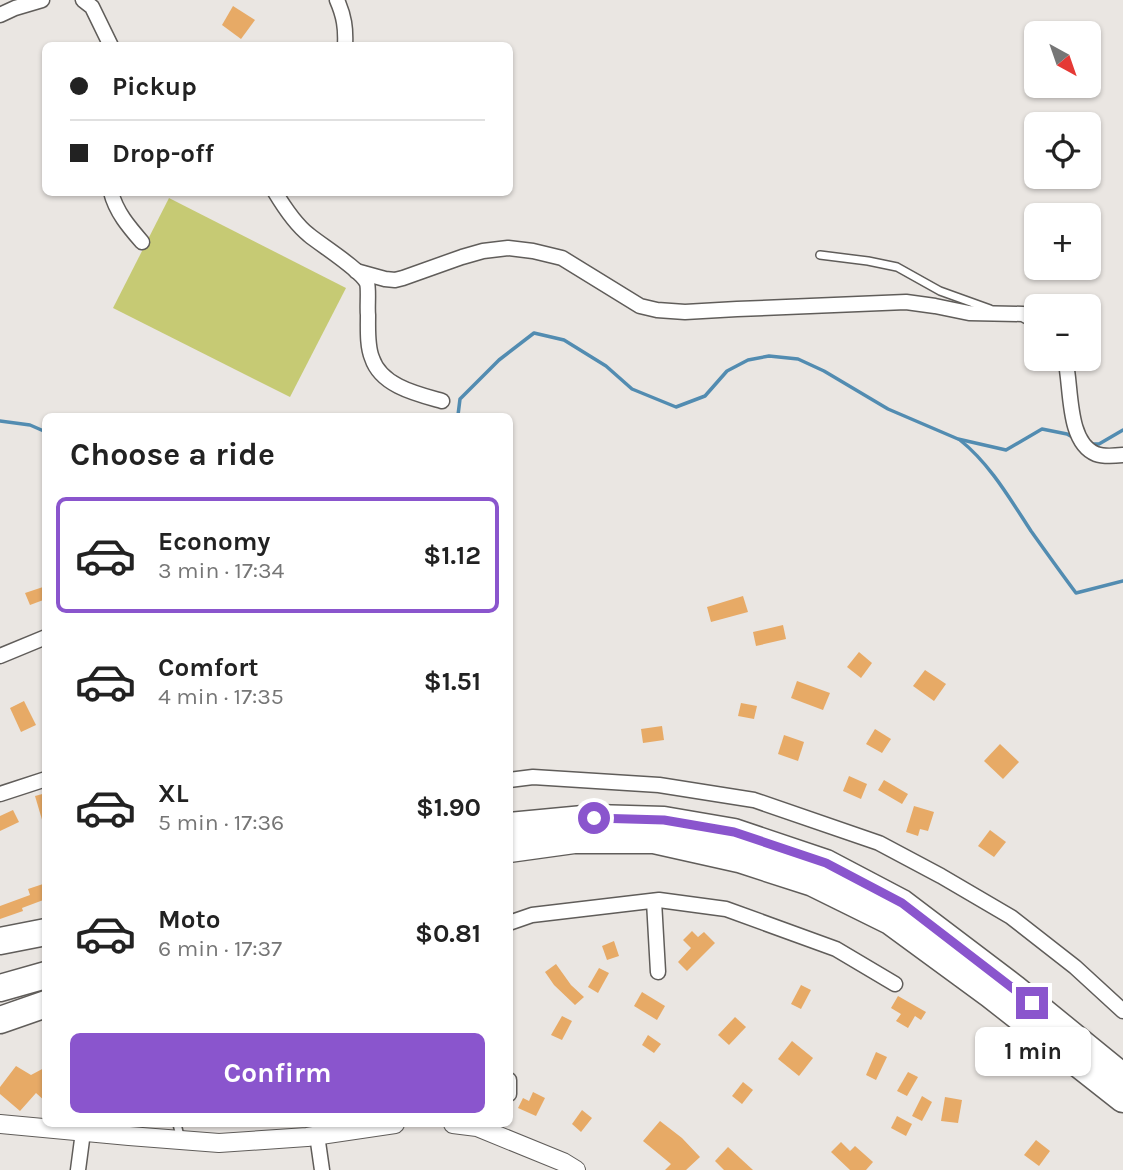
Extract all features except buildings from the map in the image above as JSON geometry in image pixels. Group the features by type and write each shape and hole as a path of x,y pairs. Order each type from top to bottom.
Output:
{"highway":[{"path":"513,826 594,818 664,820 734,832 826,863 902,903 1014,988 1123,1077"},
{"path":"513,848 573,840 654,840 739,859 813,883 890,921 992,995 1123,1099"},
{"path":"0,941 42,933"},
{"path":"0,971 42,959"},
{"path":"0,988 42,976"},
{"path":"0,1020 42,1005"}],"street":[{"path":"0,15 42,0"},
{"path":"83,0 92,7 109,42"},
{"path":"337,0 343,13 345,42"},
{"path":"112,196 124,221 142,242"},
{"path":"277,196 307,233 356,271 367,283 371,357 380,374 396,385 442,401"},
{"path":"356,271 395,280 483,251 508,248 562,258 640,306 657,310 685,312 906,302 969,313 1024,315"},
{"path":"1069,371 1073,421 1078,436 1093,453 1123,455"},
{"path":"0,656 42,639"},
{"path":"513,780 533,777 659,785 754,800 879,843 1011,917 1075,967 1123,1011"},
{"path":"0,794 42,780"},
{"path":"513,922 542,913 654,901 726,909 836,949 895,984"},
{"path":"654,901 658,972"},
{"path":"0,1124 83,1132 179,1132 219,1143 374,1127"},
{"path":"484,1127 563,1161 576,1170"},
{"path":"78,1170 83,1132"},
{"path":"317,1135 322,1170"}],"lane":[{"path":"820,255 897,267 940,291 1001,313"}],"green space":[{"path":"169,198 346,288 290,397 113,308"}],"waterway":[{"path":"458,413 460,399 499,360 534,333 564,340 606,366 632,389 676,407 705,396 727,371 748,360 769,356 798,359 824,371 888,409 958,439 1006,450 1042,429 1074,438"},
{"path":"0,421 30,425 42,430"},
{"path":"1091,444 1099,444 1123,430"},
{"path":"960,440 990,471 1076,593 1123,581"}],"route":[{"path":"594,818 664,820 734,832 826,863 902,903 1032,1003"}]}
